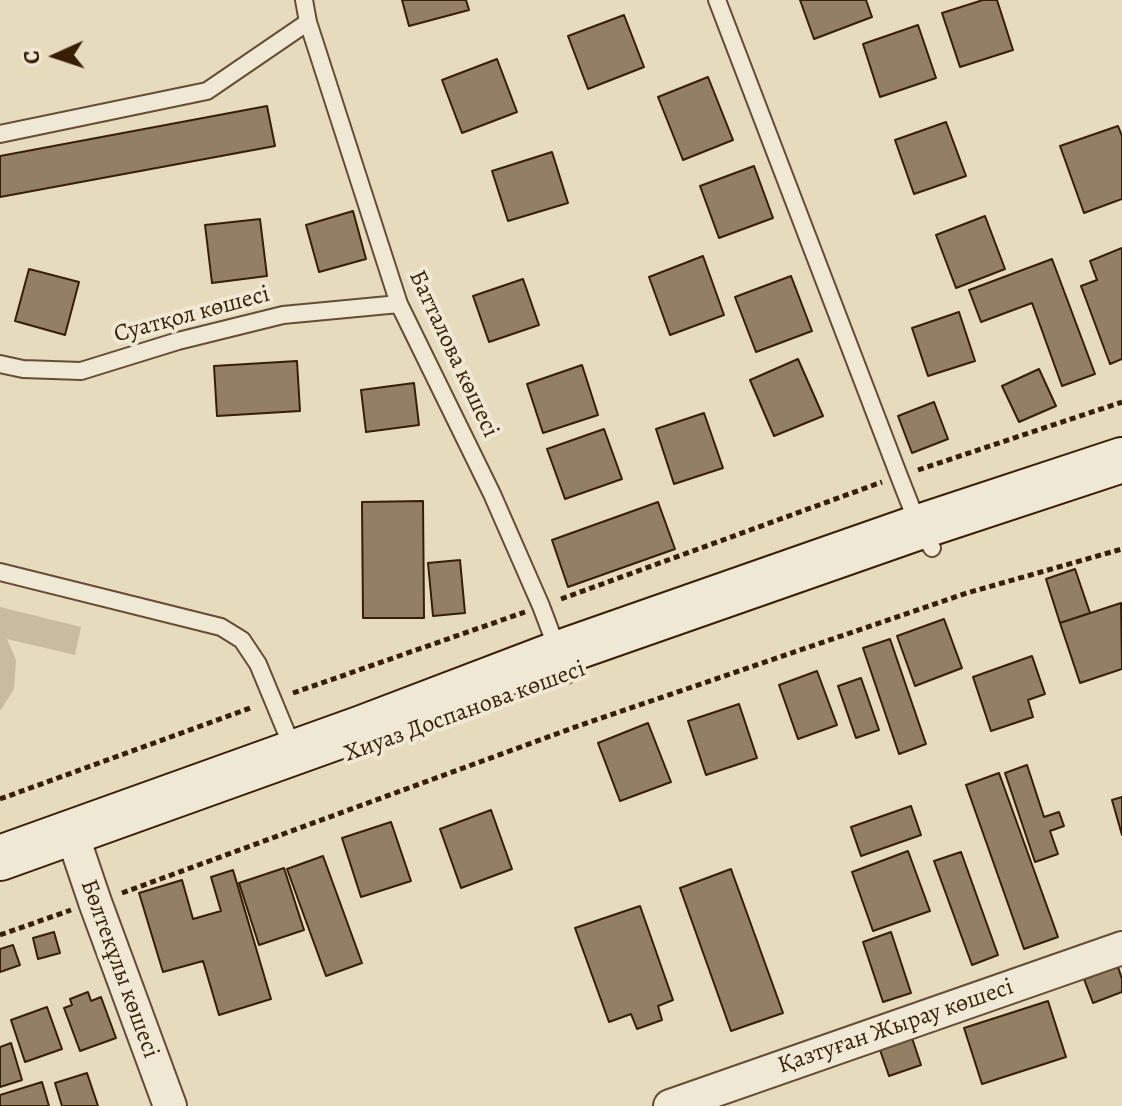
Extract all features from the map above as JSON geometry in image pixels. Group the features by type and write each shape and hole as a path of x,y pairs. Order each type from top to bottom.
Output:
{"street":[{"name":"Хиуаз Доспанова көшесі","path":"0,858 74,841 926,537 1122,460"},
{"name":"Хиуаз Доспанова көшесі","path":"926,537 1122,486"},
{"name":"Хиуаз Доспанова көшесі","path":"0,879 74,841"},
{"name":"Бөлтекұлы көшесі","path":"74,841 170,1106"},
{"name":"Қазтуған Жырау көшесі","path":"670,1106 1122,948"}],"lane":[{"name":"Батталова көшесі","path":"304,0 308,22 399,304 492,494 563,664"},
{"path":"717,0 893,462 926,537"},
{"path":"0,134 207,91 308,22"},
{"name":"Суатқол көшесі","path":"0,364 23,369 81,371 178,341 283,315 399,304"},
{"path":"0,572 221,627 242,640 258,664 298,761"}],"path":[{"path":"0,935 578,726 967,593 1122,549"}],"shaded area":[{"path":"0,607 81,627 75,655 7,639 16,660 14,689 0,711"}],"building":[{"path":"402,0 466,0 469,10 409,26"},
{"path":"800,0 866,0 872,17 814,39"},
{"path":"983,0 997,0 1013,50 960,67 942,13"},
{"path":"624,15 644,67 588,89 568,36"},
{"path":"918,25 936,78 880,97 863,44"},
{"path":"497,59 517,112 462,133 442,80"},
{"path":"708,77 733,140 683,160 658,97"},
{"path":"267,106 275,146 0,197 0,156"},
{"path":"946,122 966,176 914,194 895,140"},
{"path":"1118,126 1122,136 1122,199 1084,213 1060,146"},
{"path":"552,152 568,203 508,221 492,171"},
{"path":"754,166 773,218 719,238 700,186"},
{"path":"353,211 366,259 319,272 306,225"},
{"path":"985,216 1005,269 956,288 936,235"},
{"path":"260,219 267,276 212,283 205,225"},
{"path":"1122,248 1122,359 1110,364 1081,286 1097,280 1090,261"},
{"path":"703,256 724,315 670,335 649,277"},
{"path":"1052,259 1095,374 1062,386 1032,303 981,322 969,290"},
{"path":"29,269 79,282 65,335 15,321"},
{"path":"791,276 812,331 756,352 735,297"},
{"path":"523,279 539,325 489,342 473,296"},
{"path":"959,312 975,361 928,376 912,328"},
{"path":"798,359 823,416 774,436 750,380"},
{"path":"297,361 300,411 217,416 214,366"},
{"path":"582,365 598,415 543,433 527,384"},
{"path":"1039,369 1056,406 1019,422 1002,386"},
{"path":"414,383 419,425 366,432 361,390"},
{"path":"934,402 948,439 912,453 898,416"},
{"path":"704,413 723,468 674,484 656,429"},
{"path":"604,429 622,479 565,499 547,449"},
{"path":"423,501 424,618 363,618 362,502"},
{"path":"658,502 675,549 568,587 552,540"},
{"path":"460,560 465,613 433,616 428,563"},
{"path":"1075,569 1090,613 1060,623 1046,579"},
{"path":"1121,603 1122,669 1080,683 1060,623"},
{"path":"944,619 962,668 915,686 897,636"},
{"path":"890,639 926,744 899,754 863,648"},
{"path":"1032,656 1045,694 1028,700 1033,717 991,731 973,677"},
{"path":"817,671 837,725 798,739 779,685"},
{"path":"861,678 879,730 856,738 838,686"},
{"path":"739,704 757,758 706,775 688,721"},
{"path":"648,723 671,782 620,801 598,743"},
{"path":"1027,765 1044,817 1059,812 1064,826 1050,831 1058,854 1035,862 1005,773"},
{"path":"999,773 1058,937 1024,949 966,785"},
{"path":"1122,797 1122,835 1112,800"},
{"path":"911,806 921,835 861,856 851,827"},
{"path":"491,810 512,869 461,888 440,829"},
{"path":"391,822 411,881 361,897 342,838"},
{"path":"908,851 930,911 873,931 852,872"},
{"path":"961,852 998,955 972,965 934,861"},
{"path":"323,856 362,963 326,976 287,869"},
{"path":"284,868 304,930 259,945 239,883"},
{"path":"731,869 783,1013 731,1031 680,888"},
{"path":"233,870 271,999 219,1015 203,961 163,972 139,893 182,880 193,919 221,911 211,877"},
{"path":"640,906 673,1000 658,1006 662,1020 637,1029 631,1014 609,1022 575,928"},
{"path":"54,932 60,953 38,959 33,938"},
{"path":"891,932 911,993 883,1002 863,942"},
{"path":"13,945 20,965 0,972 0,949"},
{"path":"1118,967 1122,992 1093,1003 1084,979"},
{"path":"88,992 91,1001 101,997 116,1038 80,1051 64,1008 72,1005 70,999"},
{"path":"1048,1001 1066,1057 982,1084 964,1028"},
{"path":"47,1007 62,1049 25,1062 11,1020"},
{"path":"912,1038 921,1065 889,1076 880,1050"},
{"path":"11,1043 22,1080 0,1087 0,1047"},
{"path":"87,1073 98,1106 62,1106 55,1083"},
{"path":"42,1082 49,1106 0,1106 0,1095"}]}
